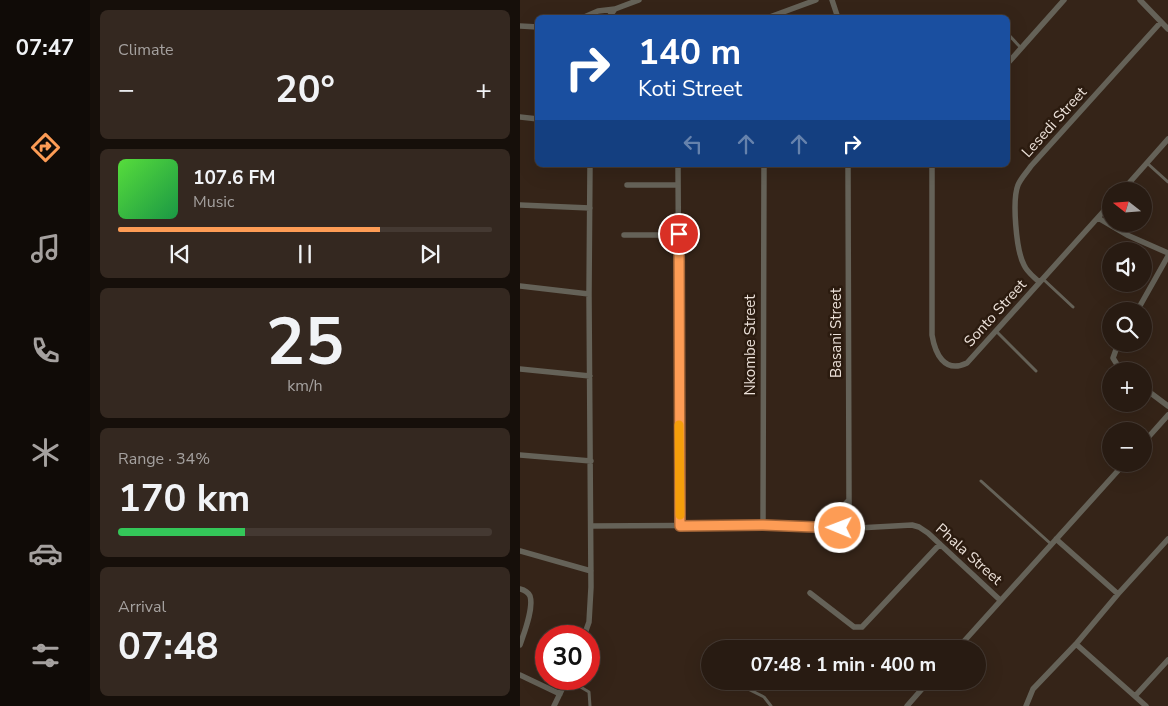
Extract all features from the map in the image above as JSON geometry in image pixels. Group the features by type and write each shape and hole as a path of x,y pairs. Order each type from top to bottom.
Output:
{"street":[{"path":"589,15 598,11 615,9 639,0"},
{"path":"775,15 816,0"},
{"path":"832,0 837,15"},
{"path":"1010,61 1064,0"},
{"path":"1140,0 1168,28"},
{"path":"610,15 615,9"},
{"name":"Lesedi Street","path":"1041,281 1027,270 1020,256 1016,227 1016,192 1018,185 1031,166 1162,22"},
{"path":"520,26 535,27"},
{"path":"520,117 535,119"},
{"path":"1130,182 1168,139"},
{"path":"588,625 591,526 590,167"},
{"path":"678,167 680,526"},
{"name":"Nkombe Street","path":"763,525 764,167"},
{"name":"Basani Street","path":"848,167 849,511 858,528"},
{"name":"Sonto Street","path":"932,167 932,335 934,348 939,357 947,364 962,366 967,363 1102,213"},
{"path":"627,185 678,185"},
{"path":"520,204 590,208"},
{"path":"1098,218 1127,235 1168,254 1142,302"},
{"path":"624,235 679,234"},
{"path":"520,286 589,294"},
{"path":"520,369 590,376"},
{"path":"1152,394 1168,406"},
{"path":"1152,433 1168,415"},
{"path":"520,455 591,461"},
{"path":"965,640 1117,472"},
{"path":"823,528 849,500"},
{"name":"Phala Street","path":"591,526 763,525 858,528 912,525 919,527 940,544 1000,600"},
{"path":"1056,539 1118,594"},
{"path":"1026,706 1033,689 1076,644 1168,539"},
{"path":"810,593 854,627 862,627 940,544"},
{"path":"520,551 590,571"},
{"path":"520,588 528,593 530,597 530,611 520,645"},
{"path":"1076,644 1146,706"},
{"path":"1135,696 1168,660"},
{"path":"520,675 560,694"},
{"path":"554,706 562,690"},
{"path":"908,706 921,690"}],"lane":[{"path":"1010,36 1021,48"},
{"path":"1147,163 1168,182"},
{"path":"1041,281 1073,307"},
{"path":"996,331 1036,371"},
{"path":"981,481 1051,545"},
{"path":"586,690 589,692 590,706"},
{"path":"750,690 764,697 771,706"}],"slow traffic":[{"path":"679,425 680,515"}],"route":[{"path":"679,234 680,526 763,525 840,528"}]}
